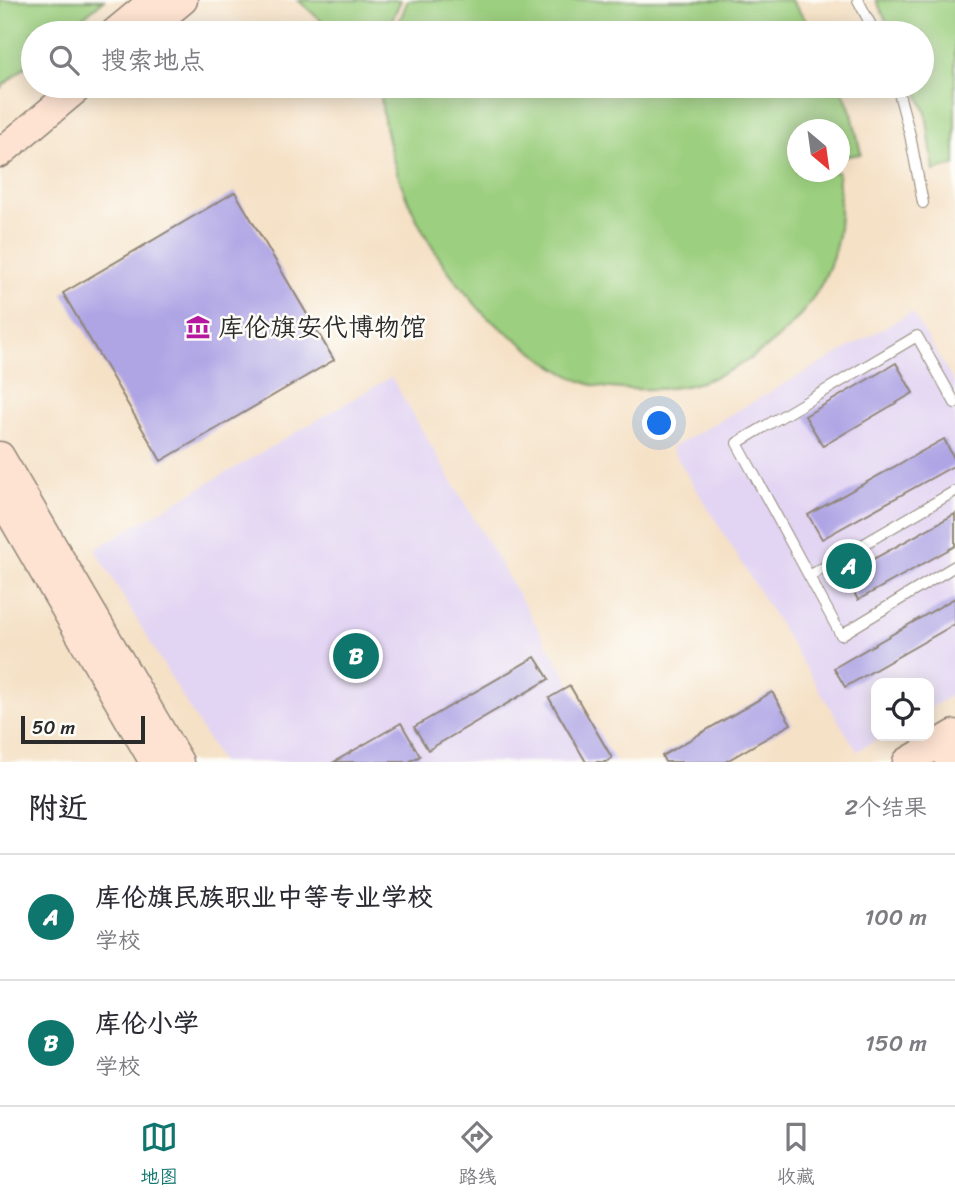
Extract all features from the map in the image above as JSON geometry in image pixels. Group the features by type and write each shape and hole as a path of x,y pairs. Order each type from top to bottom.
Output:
{"street":[{"path":"129,21 154,0"},
{"path":"158,21 183,0"},
{"path":"0,128 36,98"},
{"path":"0,153 66,98"},
{"path":"0,456 179,762"},
{"path":"0,496 154,762"},
{"path":"908,762 955,734"},
{"path":"949,762 955,758"}],"lane":[{"path":"858,0 869,21"},
{"path":"900,98 923,203"},
{"path":"955,403 917,336 737,443 841,635 955,565"},
{"path":"809,576 955,491"}],"shaded area":[{"path":"912,312 955,384 955,693 934,706 934,678 871,678 871,741 874,741 857,751 671,448"},
{"path":"391,377 616,762 221,762 95,549"}],"green space":[{"path":"0,0 104,0 79,21 21,21 21,70 0,88"},
{"path":"298,0 401,0 391,21 322,21"},
{"path":"408,0 791,0 806,21 400,21"},
{"path":"876,0 955,0 955,165 934,171 926,113 920,98 934,98 934,21 886,21"},
{"path":"381,98 846,98 861,154 850,156 850,119 787,119 787,182 839,182 838,236 829,268 818,290 804,311 769,346 727,372 686,386 626,389 589,384 572,377 525,346 484,314 448,271 418,222 396,170"}],"building":[{"name":"库伦旗安代博物馆","path":"235,192 334,360 161,461 63,293"},
{"path":"896,363 913,393 823,446 805,416"},
{"path":"944,439 955,465 822,539 808,515"},
{"path":"955,514 955,546 858,600 845,575"},
{"path":"955,598 955,624 845,687 834,668"},
{"path":"535,657 549,679 428,750 414,727"},
{"path":"570,686 612,758 606,762 586,762 549,698"},
{"path":"772,692 791,724 725,762 665,762 662,756"},
{"path":"401,723 420,756 409,762 334,762"}],"place":[{"name":"库伦旗安代博物馆","path":"198,327"},
{"name":"库伦旗民族职业中等专业学校","path":"849,566"},
{"name":"库伦小学","path":"356,656"}]}
